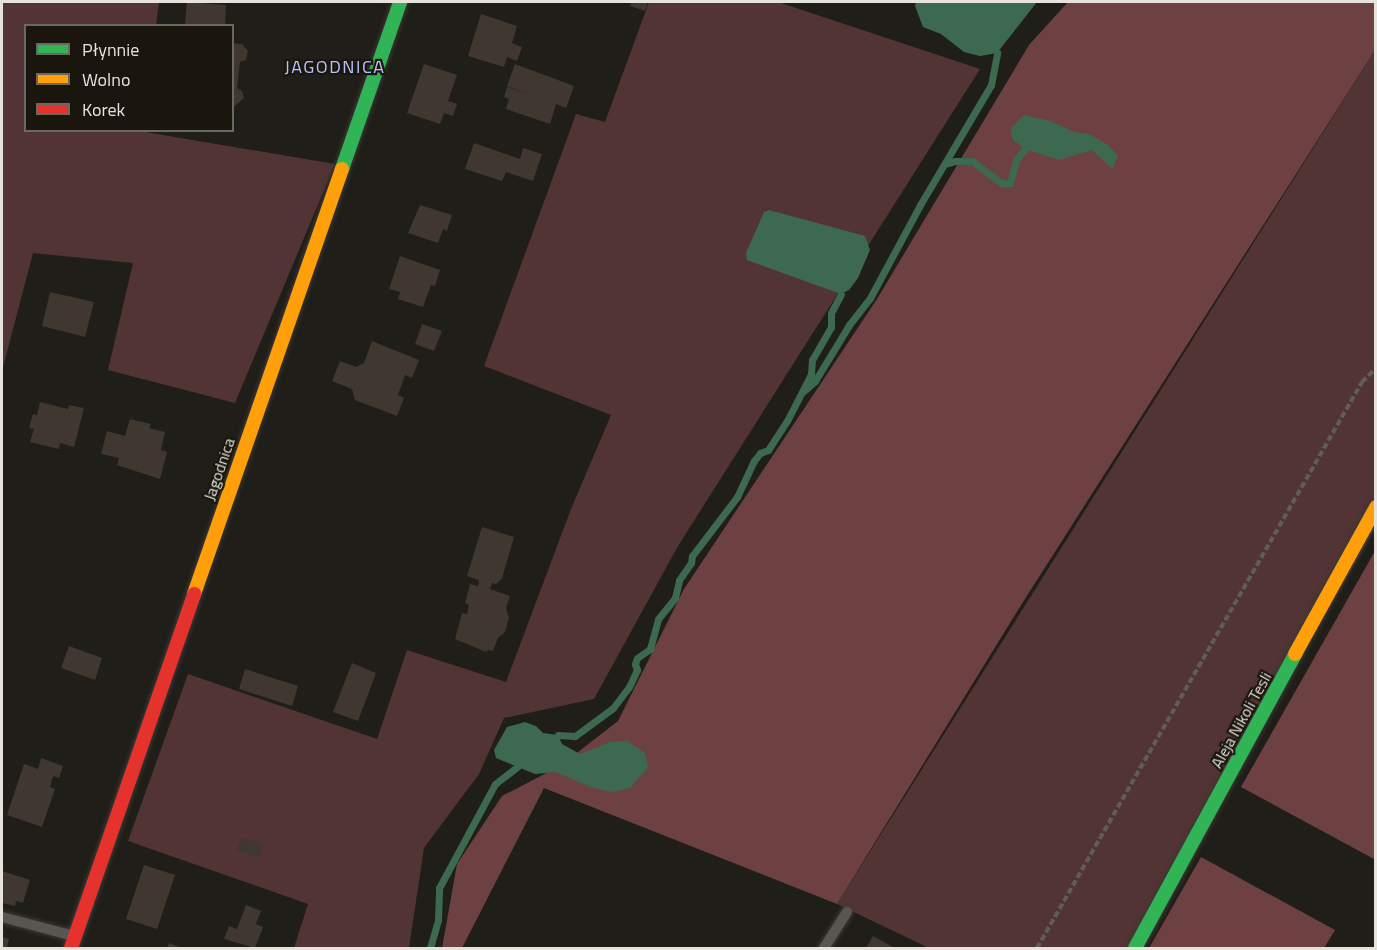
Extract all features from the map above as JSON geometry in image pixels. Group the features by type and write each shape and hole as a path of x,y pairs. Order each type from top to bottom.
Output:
{"street":[{"name":"Jagodnica","path":"73,942 400,2"},
{"name":"Aleja Nikoli Tesli","path":"1135,948 1376,507"}],"lane":[{"path":"824,948 847,912"},
{"path":"2,917 73,942"}],"path":[{"path":"1037,948 1362,382 1376,368"}],"shaded area":[{"path":"2,2 159,2 156,24 24,24 24,132 145,132 335,164 235,403 108,370 133,263 33,253 2,371"},
{"path":"649,2 778,2 980,69 678,546 594,699 504,718 479,774 424,848 409,948 294,948 308,904 128,841 188,674 377,739 407,650 506,682 571,509 611,415 484,366 576,114 605,122"},
{"path":"916,2 1037,2 997,53 980,56 964,52 941,34 923,27 915,6"},
{"path":"1068,2 1375,2 1375,50 1023,602 837,904 544,788 462,948 442,948 457,864 502,796 560,766 618,721 684,589 877,299 1029,45"},
{"path":"1375,50 1375,528 1136,948 929,948 837,904"},
{"path":"1024,115 1050,121 1074,132 1089,134 1108,145 1118,156 1112,169 1092,150 1059,160 1025,149 1012,139 1011,128"},
{"path":"769,210 865,236 870,250 858,278 849,290 841,294 747,260 746,253 764,212"},
{"path":"1375,551 1376,856 1374,859 1241,787"},
{"path":"525,722 536,726 543,733 558,735 562,744 580,754 610,742 627,741 645,753 648,767 630,788 613,792 593,788 556,772 535,774 496,758 494,750 507,727"},
{"path":"1201,857 1335,930 1324,948 1149,948"}],"building":[{"path":"187,2 226,5 225,24 185,24"},
{"path":"632,2 648,2 645,11 630,6"},
{"path":"481,14 517,26 512,43 522,47 517,61 507,57 504,67 468,56"},
{"path":"234,43 242,44 248,51 246,60 240,62 237,88 242,91 244,98 235,106"},
{"path":"424,64 457,75 448,101 457,104 453,116 444,113 440,124 407,113"},
{"path":"515,64 574,86 566,108 556,104 550,124 506,109 509,99 504,97 507,87 528,94 507,86"},
{"path":"474,143 520,159 523,148 542,154 533,181 506,172 502,181 465,169"},
{"path":"420,205 452,215 447,231 443,229 438,243 408,233"},
{"path":"400,256 440,270 435,286 431,285 423,307 398,299 400,292 389,289"},
{"path":"50,292 94,302 85,337 42,326"},
{"path":"422,324 442,331 434,351 415,344"},
{"path":"372,341 419,360 412,378 405,375 398,395 404,398 397,416 355,400 352,389 332,381 340,361 356,367 364,363"},
{"path":"40,402 68,409 69,405 84,408 74,447 60,443 59,449 30,442 34,429 29,428 33,414 37,415"},
{"path":"130,419 151,424 149,428 165,432 161,450 167,452 160,479 117,465 119,458 101,454 107,431 125,436"},
{"path":"482,527 514,537 502,579 496,584 492,583 490,589 510,596 506,608 509,618 505,632 498,638 493,651 486,652 455,639 462,613 467,614 469,605 465,603 470,584 478,586 479,580 467,576"},
{"path":"69,646 102,658 95,680 61,668"},
{"path":"352,663 376,673 358,721 333,712"},
{"path":"245,669 298,686 292,706 239,689"},
{"path":"41,758 63,766 59,778 53,776 50,787 55,789 42,827 7,815 24,764 38,769"},
{"path":"242,837 263,845 259,858 237,850"},
{"path":"144,865 175,875 157,929 126,919"},
{"path":"2,871 30,880 23,903 16,901 15,906 2,903"},
{"path":"246,905 261,911 256,924 263,927 255,948 224,939 229,926 237,929"},
{"path":"873,936 895,948 866,948"},
{"path":"2,937 9,939 7,948 2,948"},
{"path":"169,943 182,948 167,948"}],"waterway":[{"path":"804,391 815,381 849,325 870,298 920,205 991,85 997,53"},
{"path":"945,164 955,161 972,161 1001,183 1010,183 1016,160 1025,149"},
{"path":"558,735 575,736 613,708 629,687 637,670 635,664 637,658 650,649 658,619 675,598 679,580 691,563 692,556 737,497 754,461 760,453 768,450 787,421 811,374 812,360 831,327 831,313 841,294"},
{"path":"430,948 438,920 439,888 495,784 518,766"}],"traffic: fast":[{"path":"342,169 400,2"},
{"path":"1135,948 1295,654"}],"traffic: slow":[{"path":"194,594 342,169"},
{"path":"1295,654 1376,507"}],"traffic: jam":[{"path":"71,948 194,594"}],"district":[{"name":"JAGODNICA","path":"335,67"}]}
